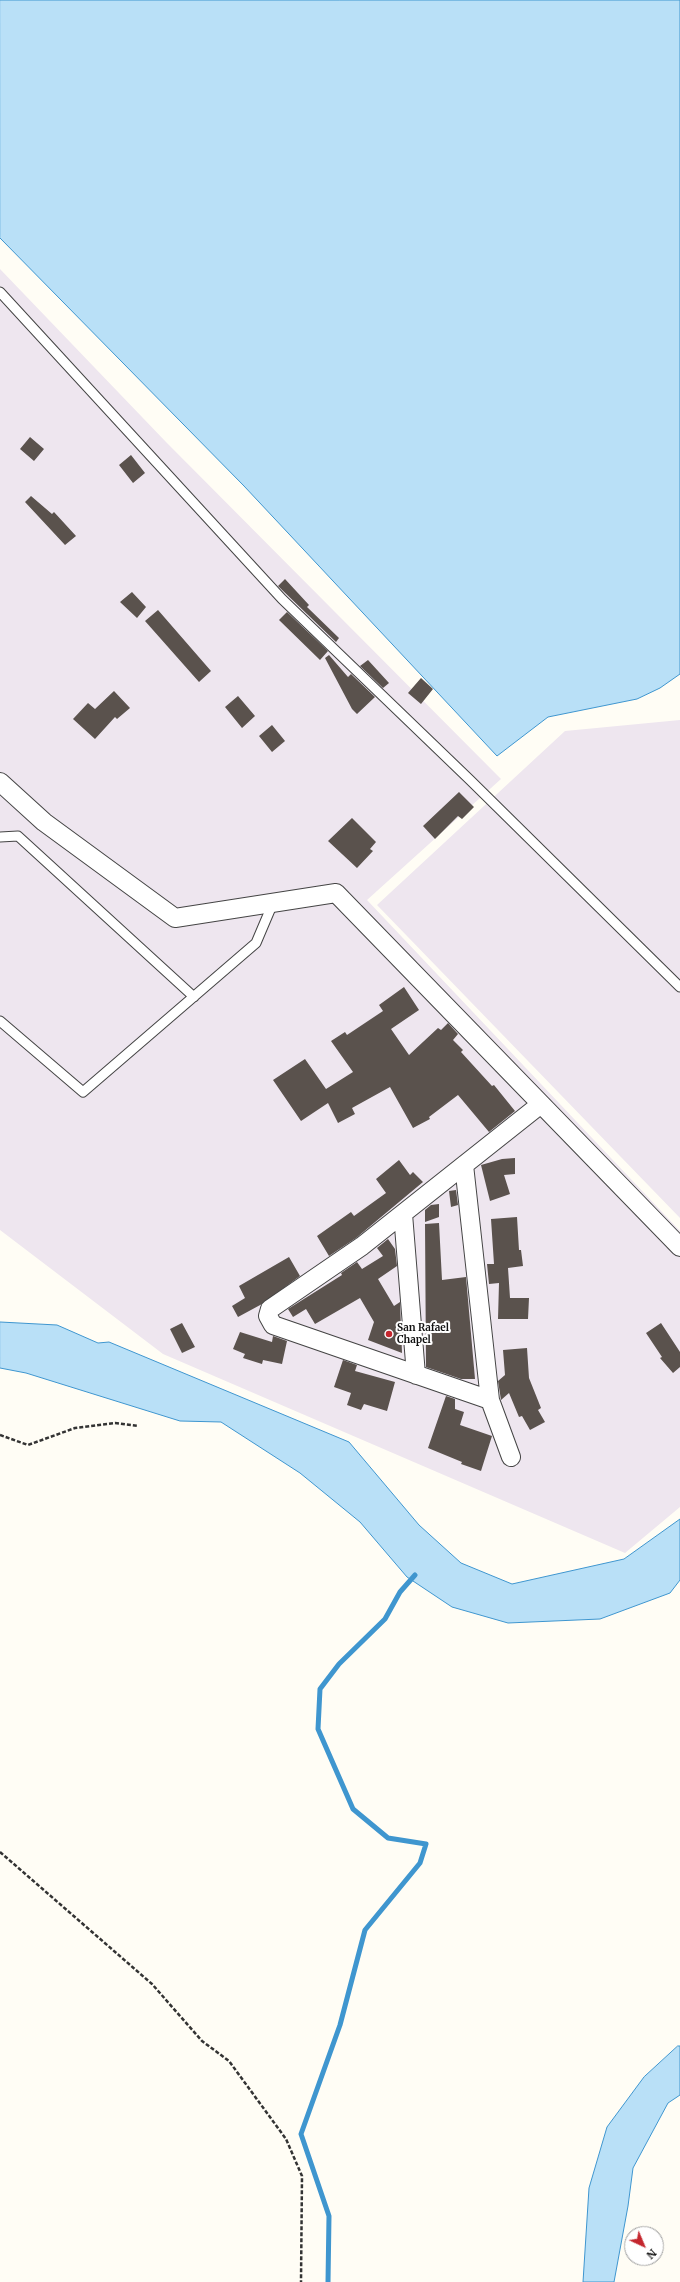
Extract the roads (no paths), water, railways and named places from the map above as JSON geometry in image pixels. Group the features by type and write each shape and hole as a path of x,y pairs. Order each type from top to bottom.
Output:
{"street":[{"path":"0,782 44,822 175,918 336,893 680,1247"},
{"path":"490,1400 273,1324 268,1316 270,1309 362,1246 541,1104"},
{"path":"464,1165 490,1400 511,1457"},
{"path":"403,1214 416,1375"}],"lane":[{"path":"0,292 282,599 470,780 680,986"},
{"path":"0,837 18,836 194,996"},
{"path":"0,1021 83,1092 256,943 273,903"}],"water":[{"path":"0,0 680,0 680,674 660,688 637,699 548,717 497,756 244,486 0,238"},
{"path":"0,1322 57,1325 98,1343 109,1342 349,1442 419,1525 461,1563 512,1584 624,1559 680,1519 680,1580 670,1593 600,1619 508,1623 452,1607 407,1577 360,1522 300,1473 221,1422 180,1421 26,1373 0,1368"},
{"path":"678,2046 680,2046 680,2095 668,2103 633,2168 628,2206 614,2282 583,2282 589,2188 607,2127 644,2077"}],"waterway":[{"path":"328,2282 329,2216 301,2134 340,2025 365,1930 420,1863 426,1844 388,1838 353,1809 318,1729 320,1689 339,1664 385,1619 400,1592 415,1575"}],"place":[{"name":"San Rafael Chapel","path":"389,1334"}]}
